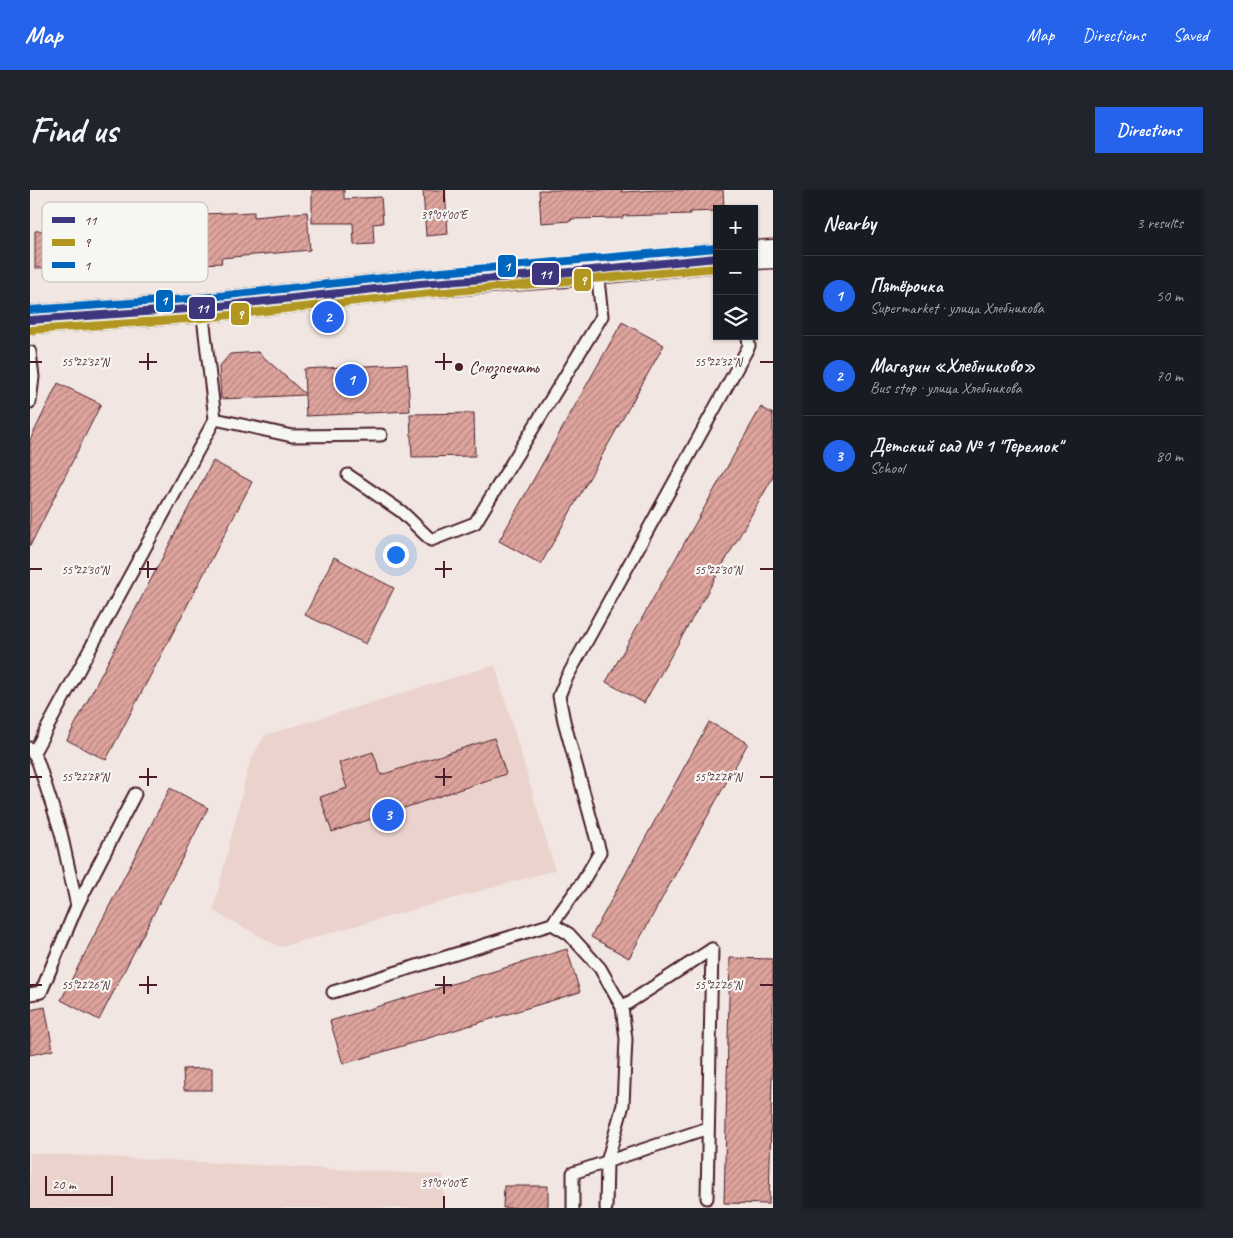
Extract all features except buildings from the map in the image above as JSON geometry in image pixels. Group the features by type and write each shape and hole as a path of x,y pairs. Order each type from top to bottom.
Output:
{"street":[{"path":"758,255 773,254"},
{"path":"30,320 202,308 420,284 713,258"}],"lane":[{"path":"348,475 402,512 431,540 475,523 602,316 597,270"},
{"path":"77,906 61,833 38,762 32,751 215,419 202,308"},
{"path":"333,992 552,924 583,881 600,852 564,721 559,696 566,679 749,346 748,340"},
{"path":"30,352 33,377 30,402"},
{"path":"215,419 292,436 381,435"},
{"path":"30,994 41,992 77,906 136,794"},
{"path":"552,924 569,934 600,968 622,1007 626,1039 623,1105 607,1162 606,1208"},
{"path":"622,1007 712,949 707,1198"},
{"path":"573,1208 573,1173 708,1128"}],"shaded area":[{"path":"495,665 555,870 280,947 213,911 250,761 265,735"},
{"path":"30,1153 444,1175 444,1208 30,1208"}],"transit line":[{"name":"1","path":"30,310 201,298 419,274 713,248"},
{"name":"11","path":"30,320 202,308 420,284 713,258"},
{"name":"9","path":"31,330 203,318 421,294 713,268"}],"place":[{"name":"Магазин «Хлебниково»","path":"328,317"},
{"name":"Союзпечать","path":"459,367"},
{"name":"Пятёрочка","path":"351,380"},
{"name":"Детский сад № 1 \"Теремок\"","path":"388,815"}]}
